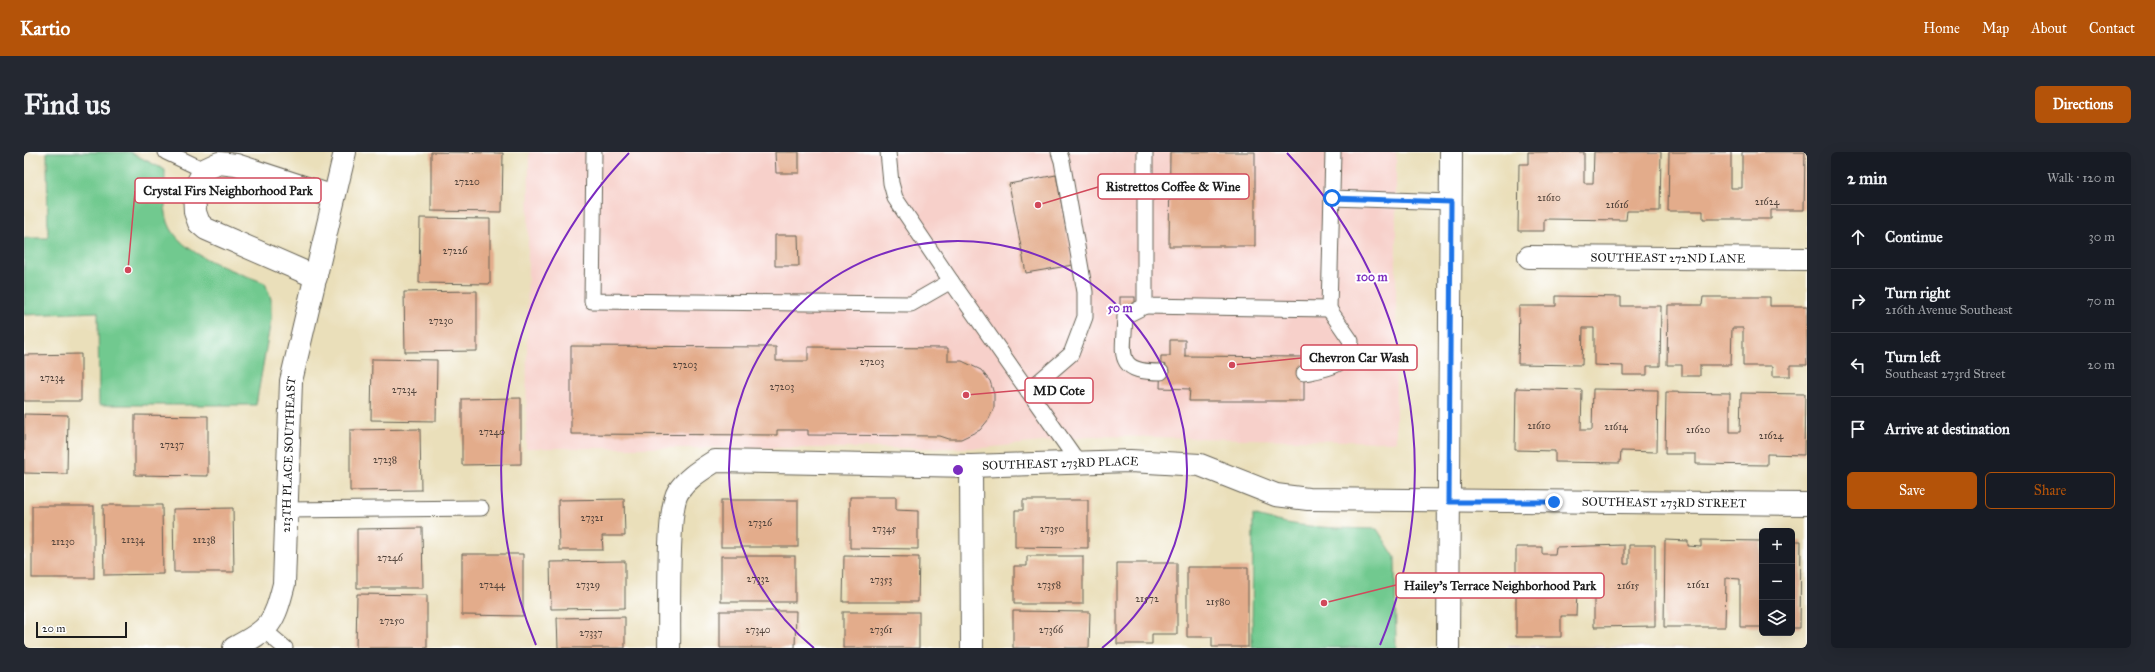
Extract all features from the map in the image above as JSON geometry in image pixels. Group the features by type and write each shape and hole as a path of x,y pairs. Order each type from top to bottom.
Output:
{"street":[{"name":"213TH PLACE SOUTHEAST","path":"265,631 277,612 284,584 291,381 345,152"},
{"path":"1448,648 1451,152"},
{"path":"316,277 206,230 199,223 195,212 194,190 204,170 219,163 236,165 334,197"},
{"name":"SOUTHEAST 272ND LANE","path":"1529,257 1807,259"},
{"name":"SOUTHEAST 273RD PLACE","path":"669,648 671,516 677,493 690,477 715,461 971,466 1130,461 1200,465 1276,495 1308,499 1449,502"},
{"path":"971,466 972,648"},
{"name":"SOUTHEAST 273RD STREET","path":"1449,502 1807,504"},
{"path":"234,648 265,631"}],"lane":[{"path":"166,152 204,170"},
{"path":"594,152 592,301 911,304 951,281"},
{"path":"888,152 891,183 895,198 951,281 1078,462"},
{"path":"1028,391 1072,354 1085,317 1085,292 1062,161 1059,152"},
{"path":"1145,152 1145,306"},
{"path":"1304,373 1333,368 1342,362 1351,348 1352,341 1329,309 1333,152"},
{"path":"1332,198 1451,202"},
{"path":"1161,372 1144,372 1130,368 1124,359 1125,316 1145,306 1329,309"},
{"path":"286,510 481,508"},
{"path":"265,631 285,648"}],"shaded area":[{"path":"529,152 1396,152 1396,442 1098,436 983,448 526,448"},
{"path":"1507,646 1745,648 1507,648"}],"green space":[{"path":"47,152 130,152 165,170 165,210 168,222 174,234 196,253 209,260 265,283 271,299 271,320 256,405 99,405 98,312 24,315 24,238 48,238"},
{"path":"1253,515 1284,523 1300,525 1330,528 1377,529 1395,557 1396,648 1252,648"}],"building":[{"path":"431,152 503,153 502,212 431,211"},
{"path":"775,152 799,152 799,173 776,173"},
{"path":"1170,152 1255,152 1255,246 1169,246"},
{"path":"1528,152 1584,152 1584,183 1593,183 1594,152 1661,152 1660,211 1627,211 1626,220 1544,219 1544,231 1518,231 1519,164 1528,164"},
{"path":"1669,152 1731,152 1731,188 1742,188 1742,152 1805,152 1804,210 1771,210 1771,219 1703,219 1703,211 1668,211"},
{"path":"1056,175 1073,265 1026,273 1009,184"},
{"path":"420,218 490,219 490,284 419,283"},
{"path":"775,235 798,235 799,266 775,266"},
{"path":"477,291 477,351 405,352 404,292"},
{"path":"1556,296 1621,297 1621,306 1661,306 1660,366 1647,366 1647,375 1623,375 1623,366 1594,365 1594,328 1583,328 1582,365 1518,364 1519,306 1556,306"},
{"path":"1120,297 1135,297 1135,308 1120,308"},
{"path":"1703,297 1770,297 1770,306 1807,306 1807,365 1790,365 1790,376 1773,376 1773,366 1743,366 1743,328 1732,328 1731,365 1700,365 1700,376 1682,376 1682,365 1667,365 1668,305 1702,305"},
{"path":"1170,340 1185,340 1185,356 1304,357 1304,401 1189,401 1190,389 1160,388 1161,356 1170,356"},
{"path":"571,346 776,347 776,361 808,361 808,347 948,348 948,361 962,361 981,370 990,381 994,394 994,407 989,419 980,430 961,439 948,439 939,436 808,435 808,430 777,430 777,435 571,434"},
{"path":"81,354 81,401 24,401 24,355"},
{"path":"372,359 437,360 436,421 371,420"},
{"path":"1516,388 1582,390 1581,430 1592,430 1593,389 1658,390 1657,452 1621,451 1620,463 1555,462 1555,451 1515,450"},
{"path":"1666,392 1730,393 1730,432 1740,432 1741,393 1805,394 1804,455 1767,454 1767,465 1696,464 1696,454 1665,454"},
{"path":"521,398 521,464 462,465 462,399"},
{"path":"24,414 68,415 67,474 24,473"},
{"path":"135,415 208,416 208,476 135,475"},
{"path":"420,429 421,490 350,491 350,430"},
{"path":"850,497 896,497 896,510 918,511 918,549 850,548"},
{"path":"624,499 625,536 602,536 603,550 559,550 558,500"},
{"path":"721,500 798,500 798,547 721,547"},
{"path":"1023,500 1088,500 1088,548 1015,547 1015,510 1023,510"},
{"path":"103,505 162,505 163,574 104,575"},
{"path":"32,506 94,506 94,578 32,578"},
{"path":"233,508 234,572 174,572 173,509"},
{"path":"422,528 423,588 357,588 357,529"},
{"path":"1665,540 1688,541 1688,546 1701,547 1701,540 1759,541 1759,627 1740,627 1740,579 1726,578 1725,627 1664,627"},
{"path":"1795,541 1801,541 1800,628 1795,628"},
{"path":"1624,545 1624,564 1629,564 1629,545 1655,545 1655,626 1594,627 1594,589 1577,589 1576,616 1561,616 1561,637 1516,637 1516,547 1542,547 1542,554 1555,554 1556,547"},
{"path":"462,554 523,554 523,616 462,615"},
{"path":"721,556 795,556 795,602 721,602"},
{"path":"844,556 919,557 918,602 843,602"},
{"path":"1027,556 1083,556 1083,604 1014,604 1014,566 1027,566"},
{"path":"625,561 625,608 551,609 550,562"},
{"path":"1117,563 1177,563 1177,634 1152,634 1152,644 1117,644"},
{"path":"1187,567 1248,567 1248,647 1212,647 1212,637 1187,637"},
{"path":"357,594 427,595 427,648 356,648"},
{"path":"720,611 796,611 795,648 720,648"},
{"path":"1013,611 1090,612 1089,648 1013,648"},
{"path":"843,612 919,612 919,648 843,648"},
{"path":"625,617 625,648 558,648 557,618"}],"place":[{"name":"Ristrettos Coffee & Wine","path":"1038,205"},
{"name":"Crystal Firs Neighborhood Park","path":"128,270"},
{"name":"Chevron Car Wash","path":"1232,365"},
{"name":"MD Cote","path":"966,395"},
{"name":"Hailey's Terrace Neighborhood Park","path":"1324,603"}],"route":[{"path":"1332,198 1451,202 1449,502 1554,502"}]}
